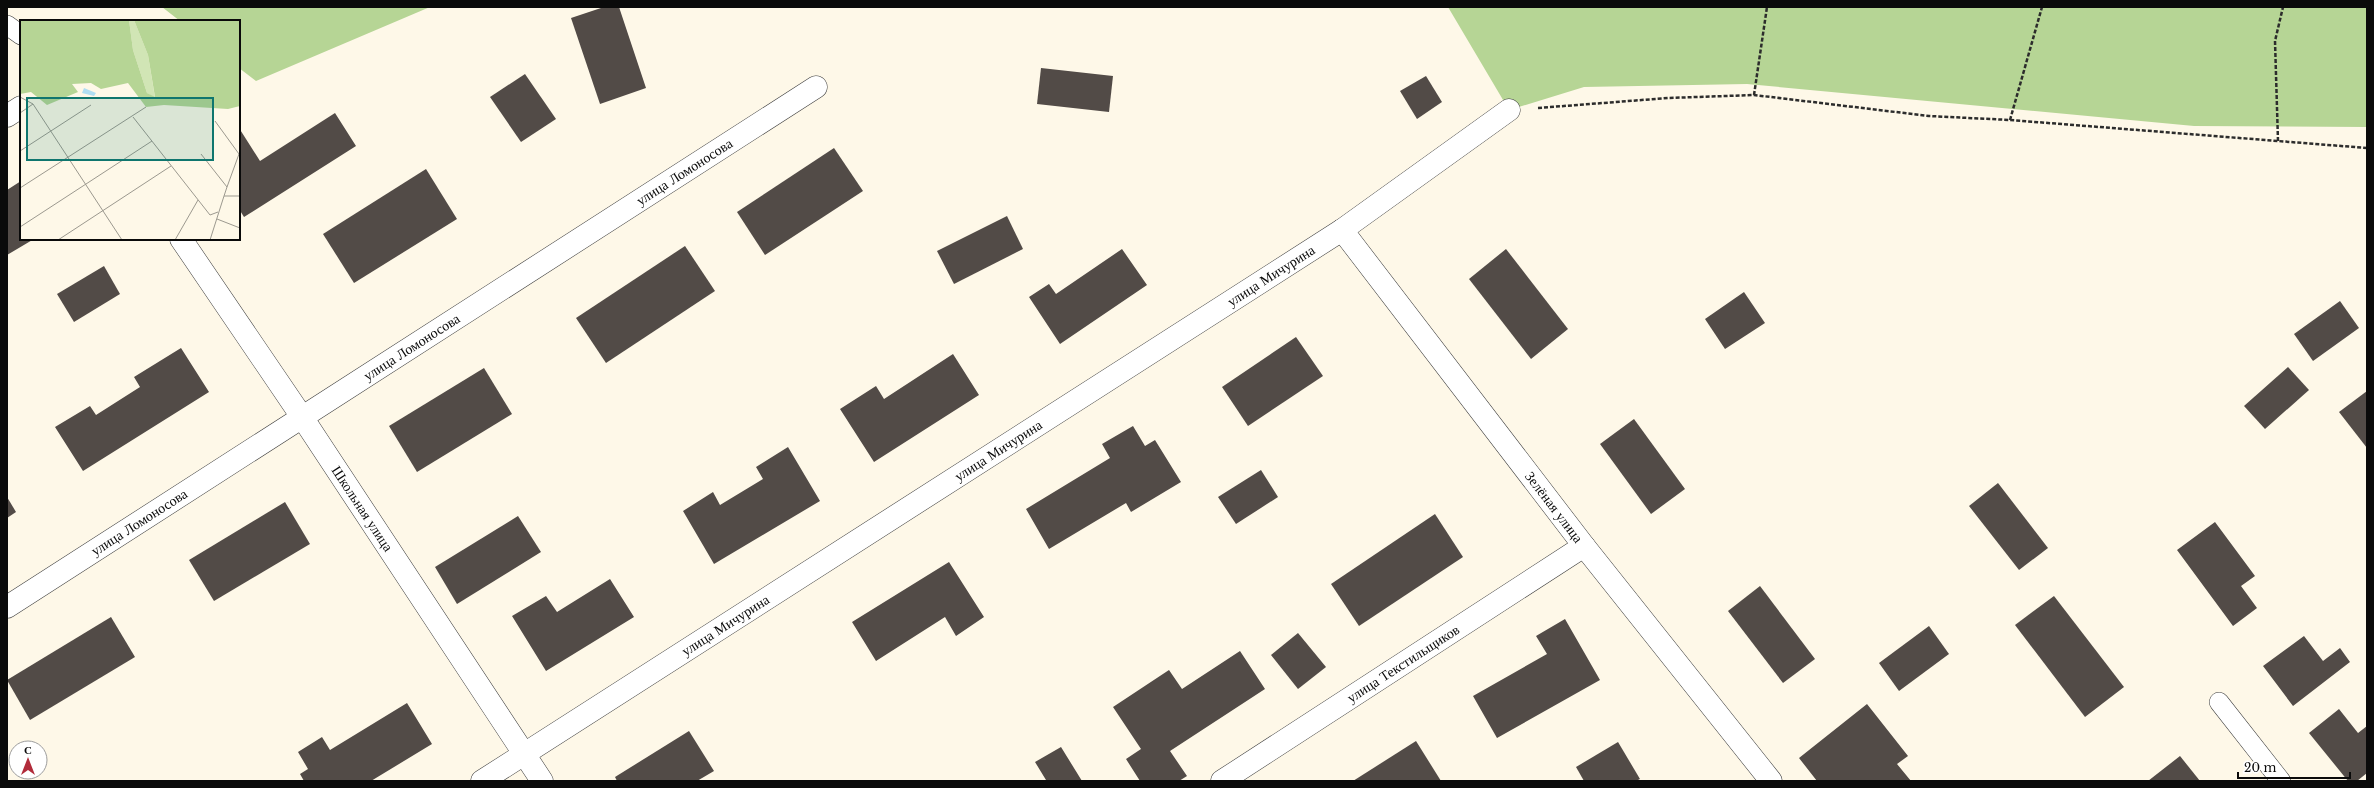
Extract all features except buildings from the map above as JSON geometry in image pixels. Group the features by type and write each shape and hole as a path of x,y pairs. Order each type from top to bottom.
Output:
{"street":[{"name":"улица Ломоносова","path":"7,607 816,87"},
{"path":"7,116 20,108"},
{"name":"улица Мичурина","path":"482,781 1342,230 1509,110"},
{"name":"Зелёная улица","path":"1342,230 1584,546 1771,781"},
{"name":"Школьная улица","path":"181,240 302,417 542,781"},
{"name":"улица Текстильщиков","path":"1222,781 1584,546"}],"lane":[{"path":"7,25 20,34"},
{"path":"2219,702 2281,781"}],"path":[{"path":"1754,95 1767,7"},
{"path":"2010,120 2042,7"},
{"path":"2278,141 2275,41 2283,7"},
{"path":"1509,110 1668,98 1754,95 1929,116 2010,120 2367,148"}],"green space":[{"path":"162,7 430,7 256,81 240,69 240,20 179,20"},
{"path":"1448,7 2367,7 2367,127 2194,126 1747,84 1584,87 1509,110"}]}
